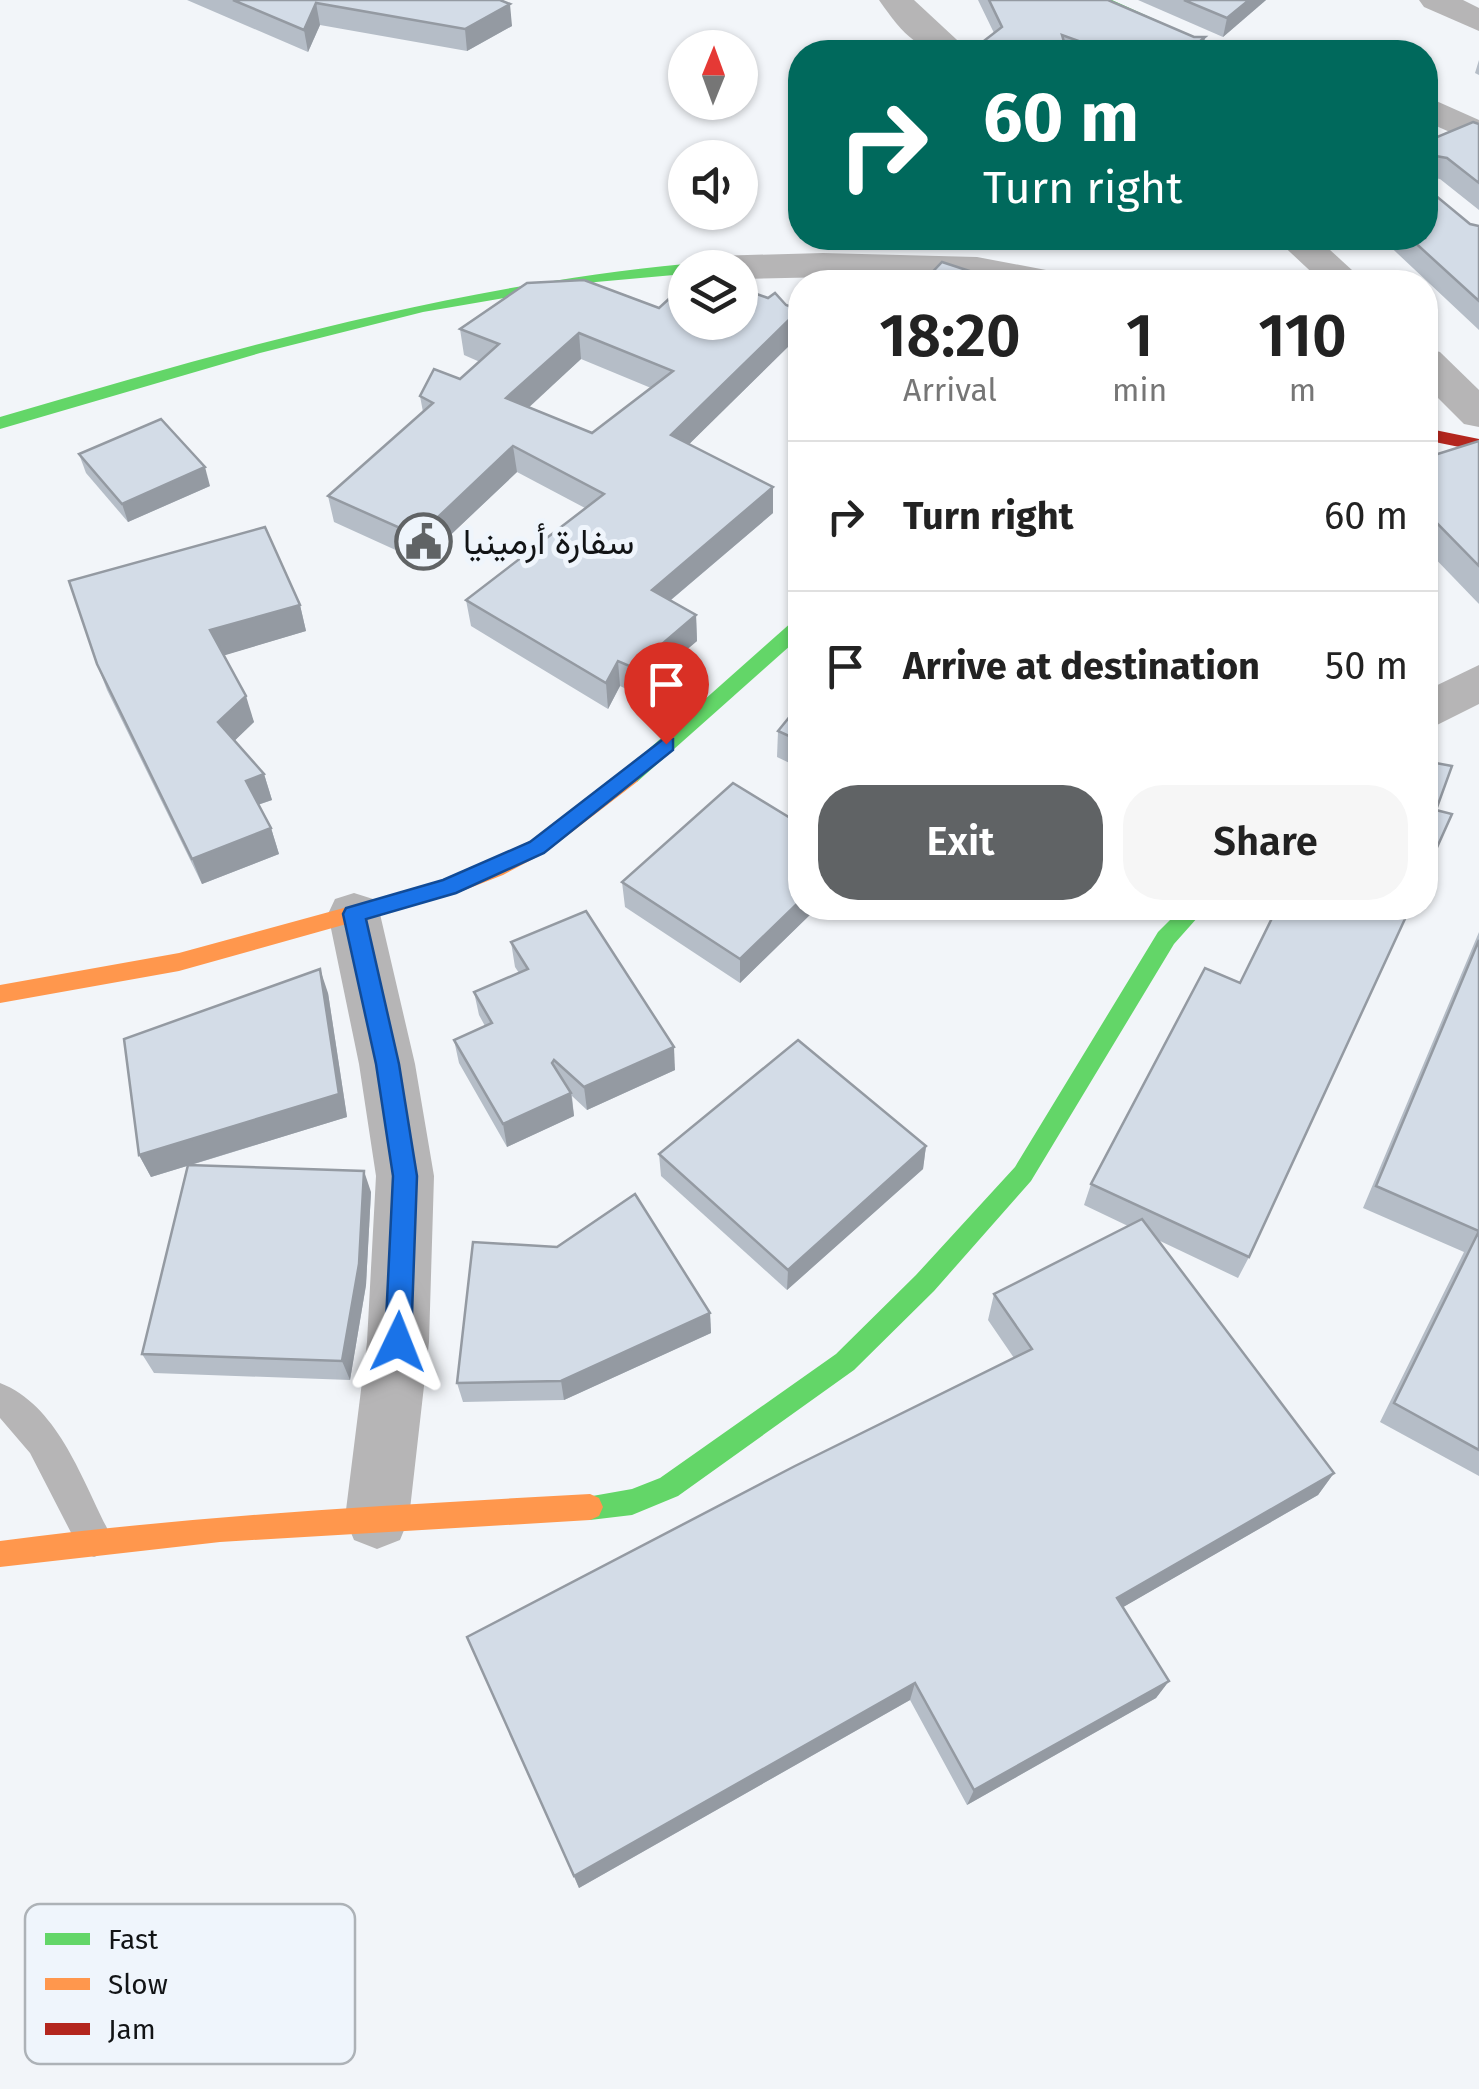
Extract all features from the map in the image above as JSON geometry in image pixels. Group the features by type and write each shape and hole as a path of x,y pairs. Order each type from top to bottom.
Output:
{"street":[{"path":"896,0 917,26 937,40"},
{"path":"1100,0 1192,40"},
{"path":"1436,0 1479,22"},
{"path":"1438,114 1479,134"},
{"path":"1308,250 1331,270"},
{"path":"758,267 907,265 1006,270"},
{"path":"0,423 484,291 614,271 668,269"},
{"path":"1438,374 1479,414"},
{"path":"1438,437 1479,445"},
{"path":"0,994 252,946 449,887 537,847 666,744 788,637"},
{"path":"1438,707 1477,685"},
{"path":"354,914 387,1064 405,1176 398,1342 376,1518"},
{"path":"0,1554 94,1540 632,1502 669,1487 845,1362 925,1284 1023,1174 1166,938 1183,920"}],"lane":[{"path":"0,1399 10,1404 43,1444 94,1540"}],"building":[{"path":"233,0 500,0 510,4 465,29 316,3 304,30"},
{"path":"989,0 1108,0 1194,37 1205,37 1076,40 1062,35 1063,40 985,40 1002,27"},
{"path":"1184,0 1249,0 1227,18"},
{"path":"1473,122 1479,124 1479,183 1447,158 1438,156 1438,137"},
{"path":"1438,198 1470,224 1479,226 1479,301 1423,250 1438,250"},
{"path":"942,262 966,270 934,270"},
{"path":"584,280 659,308 668,300 668,340 758,340 758,294 768,298 775,293 788,306 788,321 671,435 773,487 652,590 696,615 634,668 618,661 606,683 466,600 604,494 513,446 418,536 328,496 433,403 420,396 434,369 460,379 499,344 460,329 527,283","holes":["579,333 673,371 592,433 506,398"]},
{"path":"161,419 205,467 122,504 79,454"},
{"path":"1479,441 1479,566 1438,524 1438,454"},
{"path":"265,527 300,605 210,630 246,696 218,722 264,774 246,781 271,828 192,859 97,664 69,581"},
{"path":"788,719 788,736 778,731"},
{"path":"1438,763 1452,766 1438,804"},
{"path":"733,783 788,817 788,913 740,959 622,882"},
{"path":"1438,810 1452,814 1438,845"},
{"path":"586,911 674,1047 584,1087 554,1060 552,1063 571,1093 503,1124 454,1040 492,1023 474,992 528,969 511,942"},
{"path":"1271,920 1404,920 1249,1257 1091,1184 1205,968 1240,983"},
{"path":"1479,940 1479,1231 1376,1186"},
{"path":"320,969 339,1094 139,1155 124,1039"},
{"path":"798,1040 926,1146 788,1270 659,1154"},
{"path":"188,1165 364,1171 359,1264 342,1361 142,1354"},
{"path":"635,1194 710,1313 561,1381 457,1383 473,1242 557,1247"},
{"path":"1142,1219 1334,1473 1117,1598 1169,1681 974,1790 915,1683 574,1876 467,1637 795,1466 1032,1349 994,1294"},
{"path":"1479,1231 1479,1450 1394,1403"}],"traffic: fast":[{"path":"1100,0 1192,40"},
{"path":"0,423 254,349 423,307 596,277 668,271"},
{"path":"630,777 788,637"},
{"path":"590,1507 632,1502 669,1487 845,1362 925,1283 1023,1174 1166,938 1183,920"}],"traffic: slow":[{"path":"0,994 179,962 450,887 539,846 630,777"},
{"path":"0,1554 220,1529 590,1507"}],"traffic: jam":[{"path":"1438,437 1479,445"}],"place":[{"name":"سفارة أرمينيا","path":"424,542"}],"route":[{"path":"398,1342 405,1176 387,1064 354,914 449,887 537,847 666,744"}]}
